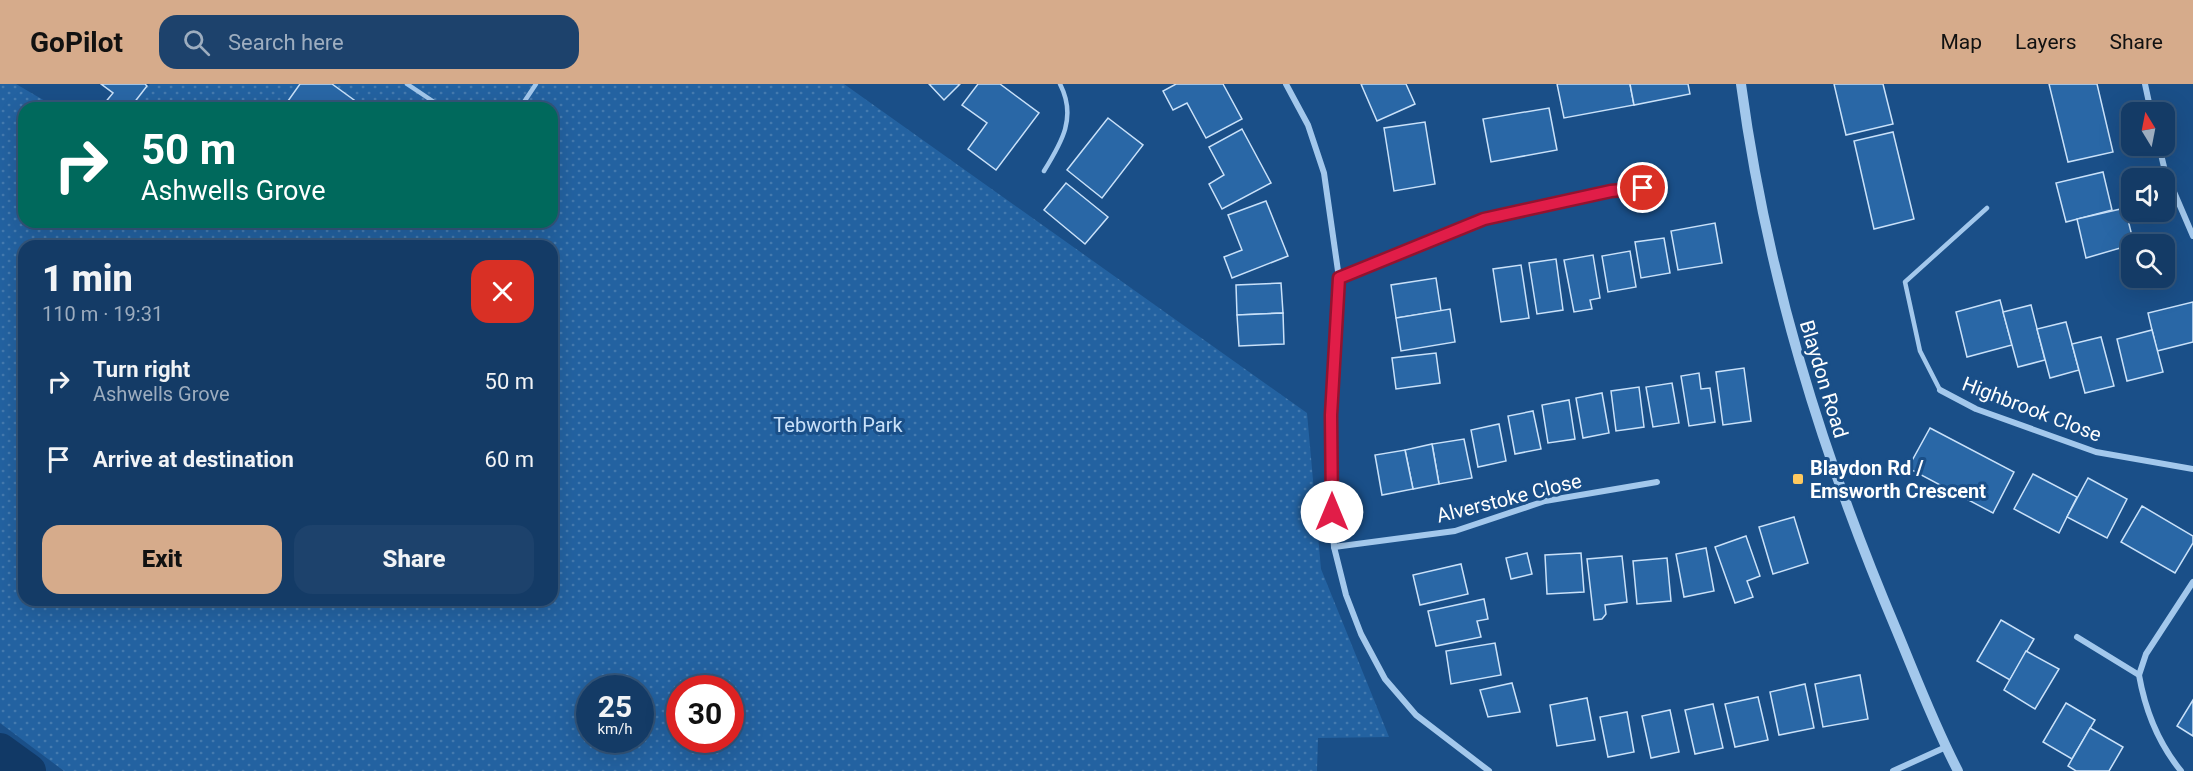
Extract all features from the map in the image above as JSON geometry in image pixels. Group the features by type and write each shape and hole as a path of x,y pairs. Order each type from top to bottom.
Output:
{"street":[{"path":"1286,84 1308,125 1324,173 1339,278 1331,415 1334,547 1346,595 1361,634 1385,679 1416,715 1489,771"},
{"name":"Blaydon Road","path":"1741,84 1750,150 1774,271 1803,376 1834,472 1869,565 1958,771"},
{"path":"2145,84 2149,102"},
{"path":"2161,156 2165,171 2193,236"},
{"path":"1339,278 1484,219 1611,191 1643,188"},
{"name":"Highbrook Close","path":"1940,390 1976,410 2097,452 2193,469"},
{"name":"Alverstoke Close","path":"1334,547 1455,531 1545,501 1657,482"},
{"path":"2181,771 2170,758 2144,702 2139,675 2146,654 2193,582"},
{"path":"2077,637 2139,675"},
{"path":"1893,771 1946,747"}],"lane":[{"path":"407,84 434,102"},
{"path":"524,102 536,84"},
{"path":"1044,171 1063,141 1069,116 1065,94 1060,84"},
{"name":"Highbrook Close","path":"1940,390 1920,351 1905,282 1987,208"}],"green space":[{"name":"Tebworth Park","path":"0,84 16,84 47,102 18,102 18,228 558,228 558,102 135,102 150,84 844,84 1307,413 1321,569 1389,737 1318,738 1317,771 64,771 0,723"}],"building":[{"path":"101,84 145,84 147,86 135,102 106,102 113,93"},
{"path":"300,84 332,84 357,102 287,102"},
{"path":"929,84 960,84 944,100"},
{"path":"978,84 1000,84 1039,113 996,170 968,149 987,123 962,105"},
{"path":"1176,84 1223,84 1242,119 1206,138 1187,103 1173,110 1163,91"},
{"path":"1361,84 1406,84 1415,104 1377,121"},
{"path":"1557,84 1630,84 1634,105 1564,118"},
{"path":"1630,84 1688,84 1690,94 1634,105"},
{"path":"1834,84 1883,84 1893,124 1846,135"},
{"path":"2049,84 2097,84 2113,152 2068,162"},
{"path":"1549,108 1557,150 1491,162 1483,119"},
{"path":"1108,118 1143,145 1102,198 1067,170"},
{"path":"1425,122 1435,184 1394,191 1384,128"},
{"path":"1242,129 1271,183 1222,209 1209,184 1224,175 1209,147"},
{"path":"1893,132 1914,219 1874,229 1854,141"},
{"path":"2103,172 2112,210 2066,222 2056,183"},
{"path":"1066,183 1108,217 1085,244 1044,210"},
{"path":"1266,201 1288,256 1232,278 1224,257 1242,250 1228,215"},
{"path":"2121,209 2121,222 2128,222 2132,234 2121,234 2121,248 2086,258 2077,219"},
{"path":"1715,223 1722,263 1678,270 1671,231"},
{"path":"1664,238 1670,273 1641,278 1635,242"},
{"path":"1630,251 1636,287 1608,292 1602,256"},
{"path":"1593,255 1600,298 1590,300 1592,309 1574,312 1564,260"},
{"path":"1556,259 1563,310 1537,314 1529,263"},
{"path":"1521,265 1529,318 1501,322 1493,269"},
{"path":"1436,278 1441,311 1396,318 1391,285"},
{"path":"1281,283 1283,313 1237,315 1236,285"},
{"path":"2000,300 2012,345 1967,357 1956,312"},
{"path":"2193,302 2193,342 2157,351 2148,313"},
{"path":"2031,305 2045,360 2018,367 2003,312"},
{"path":"1450,309 1455,342 1401,351 1396,318"},
{"path":"1283,313 1284,344 1239,346 1237,315"},
{"path":"2066,322 2079,370 2050,378 2037,329"},
{"path":"2152,330 2163,372 2127,381 2117,339"},
{"path":"2101,337 2114,386 2085,393 2072,344"},
{"path":"1436,353 1440,383 1396,389 1392,358"},
{"path":"1744,368 1751,421 1723,425 1716,372"},
{"path":"1699,373 1701,389 1710,388 1715,422 1689,426 1681,376"},
{"path":"1672,383 1679,423 1653,427 1646,387"},
{"path":"1639,387 1644,427 1616,431 1611,391"},
{"path":"1602,393 1609,433 1583,438 1576,398"},
{"path":"1569,400 1575,439 1548,443 1542,405"},
{"path":"1533,411 1541,449 1515,454 1508,416"},
{"path":"1499,424 1506,461 1478,467 1471,430"},
{"path":"1930,428 2014,472 1993,513 1908,468"},
{"path":"1464,439 1472,478 1439,484 1432,444"},
{"path":"1432,444 1439,484 1413,489 1405,450"},
{"path":"1405,450 1413,489 1382,495 1375,455"},
{"path":"2033,474 2077,497 2059,533 2014,509"},
{"path":"2088,478 2127,499 2107,538 2067,517"},
{"path":"2142,506 2193,536 2193,543 2175,573 2121,542"},
{"path":"1794,517 1808,563 1773,574 1759,527"},
{"path":"1746,536 1760,576 1747,581 1753,597 1735,603 1715,547"},
{"path":"1706,548 1714,591 1684,597 1676,554"},
{"path":"1527,553 1532,574 1511,579 1506,558"},
{"path":"1581,553 1584,592 1547,594 1545,555"},
{"path":"1622,556 1627,602 1605,605 1606,614 1602,619 1594,620 1587,559"},
{"path":"1667,558 1671,601 1637,604 1633,561"},
{"path":"1461,564 1468,594 1420,605 1413,575"},
{"path":"1484,599 1488,619 1477,621 1481,637 1436,646 1428,611"},
{"path":"2001,620 2034,639 2010,680 1977,661"},
{"path":"1495,643 1501,675 1451,684 1446,651"},
{"path":"2026,651 2059,669 2035,709 2004,690"},
{"path":"1860,675 1868,719 1823,727 1815,684"},
{"path":"1512,683 1520,712 1488,717 1480,690"},
{"path":"1805,684 1814,728 1779,735 1770,692"},
{"path":"1758,697 1768,740 1735,747 1725,704"},
{"path":"1587,698 1595,740 1557,746 1550,705"},
{"path":"2193,700 2193,736 2177,726"},
{"path":"2066,703 2095,720 2072,759 2043,742"},
{"path":"1713,704 1723,748 1695,754 1685,710"},
{"path":"1670,710 1679,752 1651,758 1642,716"},
{"path":"1627,712 1634,752 1608,757 1600,717"},
{"path":"2090,728 2123,747 2109,771 2076,771 2068,766"}],"waterway":[{"path":"0,750 29,771"}],"place":[{"name":"Blaydon Rd / Emsworth Crescent","path":"1798,479"}],"route":[{"path":"1332,512 1331,415 1339,278 1484,219 1611,191 1643,188"}]}
